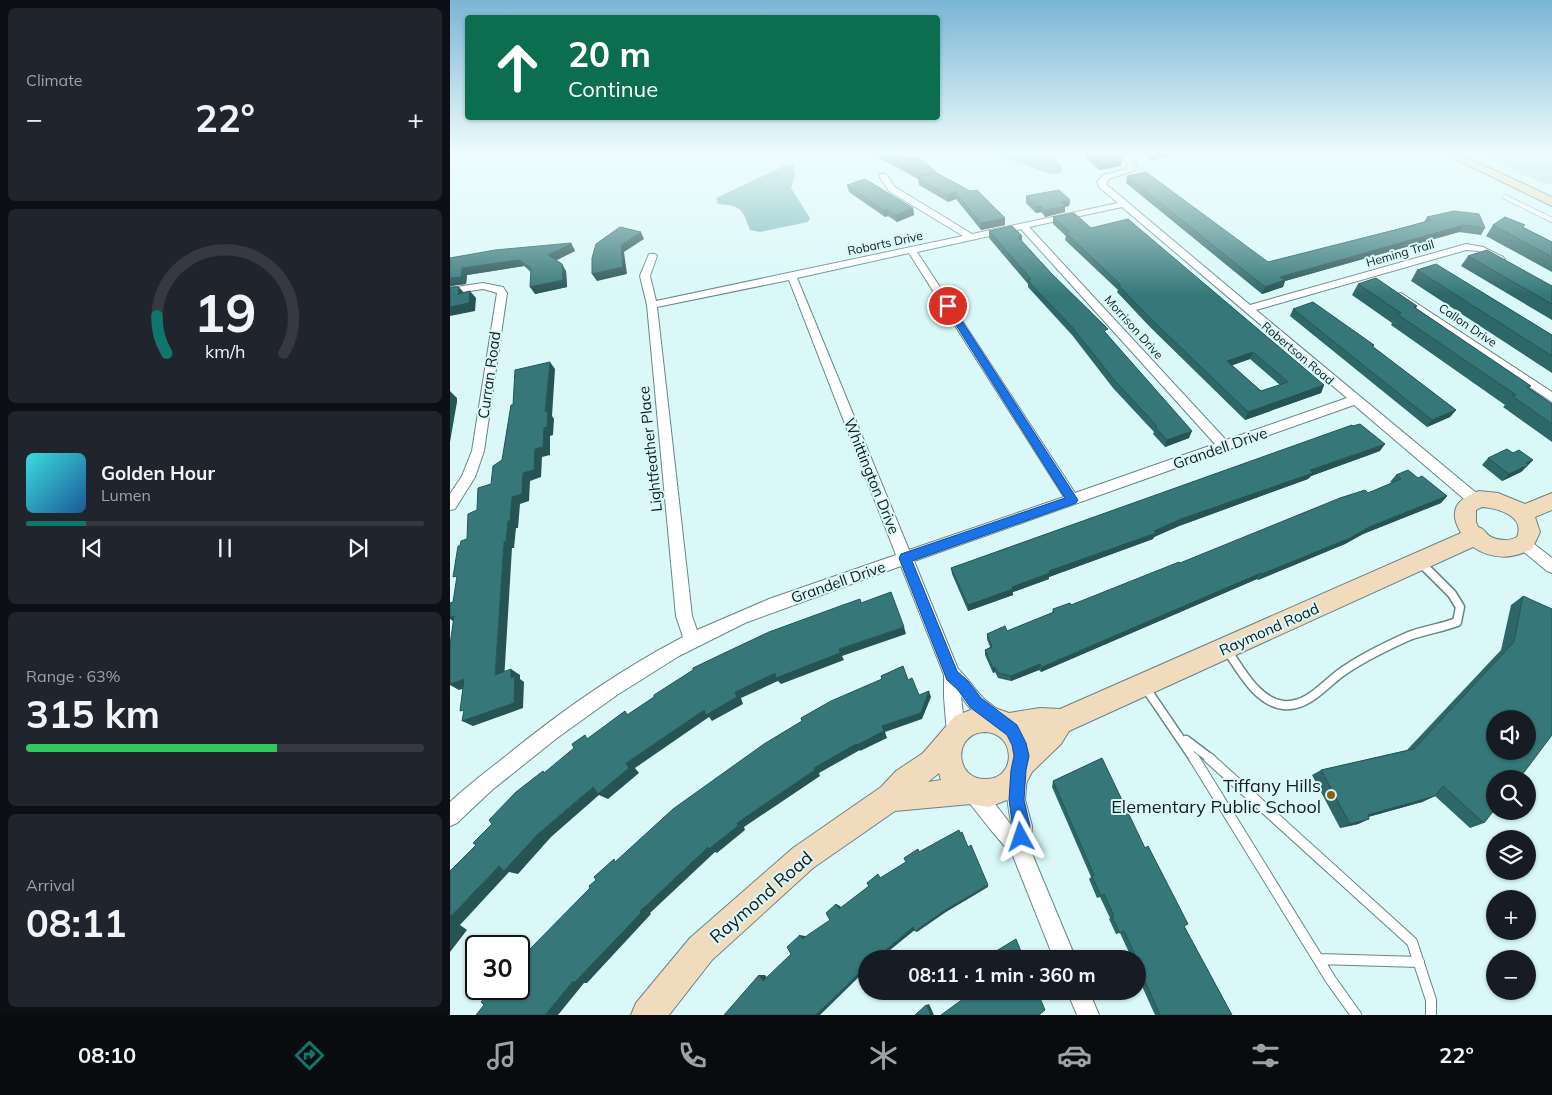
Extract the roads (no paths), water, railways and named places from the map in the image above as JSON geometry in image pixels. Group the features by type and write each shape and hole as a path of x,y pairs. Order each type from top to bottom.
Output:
{"street":[{"path":"912,200 971,237"},
{"name":"Robertson Road","path":"1119,200 1475,500"},
{"name":"Robarts Drive","path":"652,305 1123,204"},
{"name":"Morrison Drive","path":"1023,226 1224,446"},
{"name":"Heming Trail","path":"1247,309 1471,246 1485,250 1506,262"},
{"path":"912,250 1072,500"},
{"name":"Lightfeather Place","path":"652,256 645,276 652,305 684,616 692,639"},
{"name":"Callon Drive","path":"1369,274 1552,398"},
{"name":"Whittington Drive","path":"792,276 952,675 963,685 976,703 1003,723"},
{"name":"Curran Road","path":"450,291 492,286 500,289 502,293 478,452 468,477 450,505"},
{"name":"Grandell Drive","path":"452,810 576,712 638,670 692,639 756,610 1355,400"},
{"path":"1490,499 1501,502 1523,514 1534,530 1536,537 1534,544 1529,548 1509,550 1487,542 1478,535 1470,528 1464,512 1466,506 1475,500 1490,499"},
{"path":"1523,514 1552,501"},
{"name":"Raymond Road","path":"1020,767 1052,735 1060,722 1478,535"},
{"path":"1529,548 1552,567"},
{"name":"Whittington Drive","path":"952,675 950,692 955,710 954,737"},
{"name":"Raymond Road","path":"1003,723 1028,723 1045,718 1060,722"},
{"path":"1020,849 1022,826 1016,800 1022,756 1019,743 1003,723 980,719 971,722 954,737 949,750 950,770 961,786 972,793 997,820 1007,837 1020,849 1061,950"},
{"name":"Raymond Road","path":"648,1015 701,949 759,896 803,858 891,797 906,780 932,762 954,737"},
{"path":"891,797 914,798 972,793 989,794 1001,790 1012,782 1020,767"},
{"path":"1082,1000 1088,1015"}],"lane":[{"path":"1512,200 1552,220"},
{"path":"1226,648 1246,678 1266,699 1282,705 1308,700 1347,668 1410,636 1444,628 1456,622 1460,607 1452,594 1420,561"},
{"path":"1143,685 1181,737 1331,980 1356,1015"},
{"path":"1181,737 1220,766 1412,942 1430,1000 1430,1015"},
{"path":"1319,959 1419,962"}],"place":[{"name":"Tiffany Hills Elementary Public School","path":"1331,795"}]}
